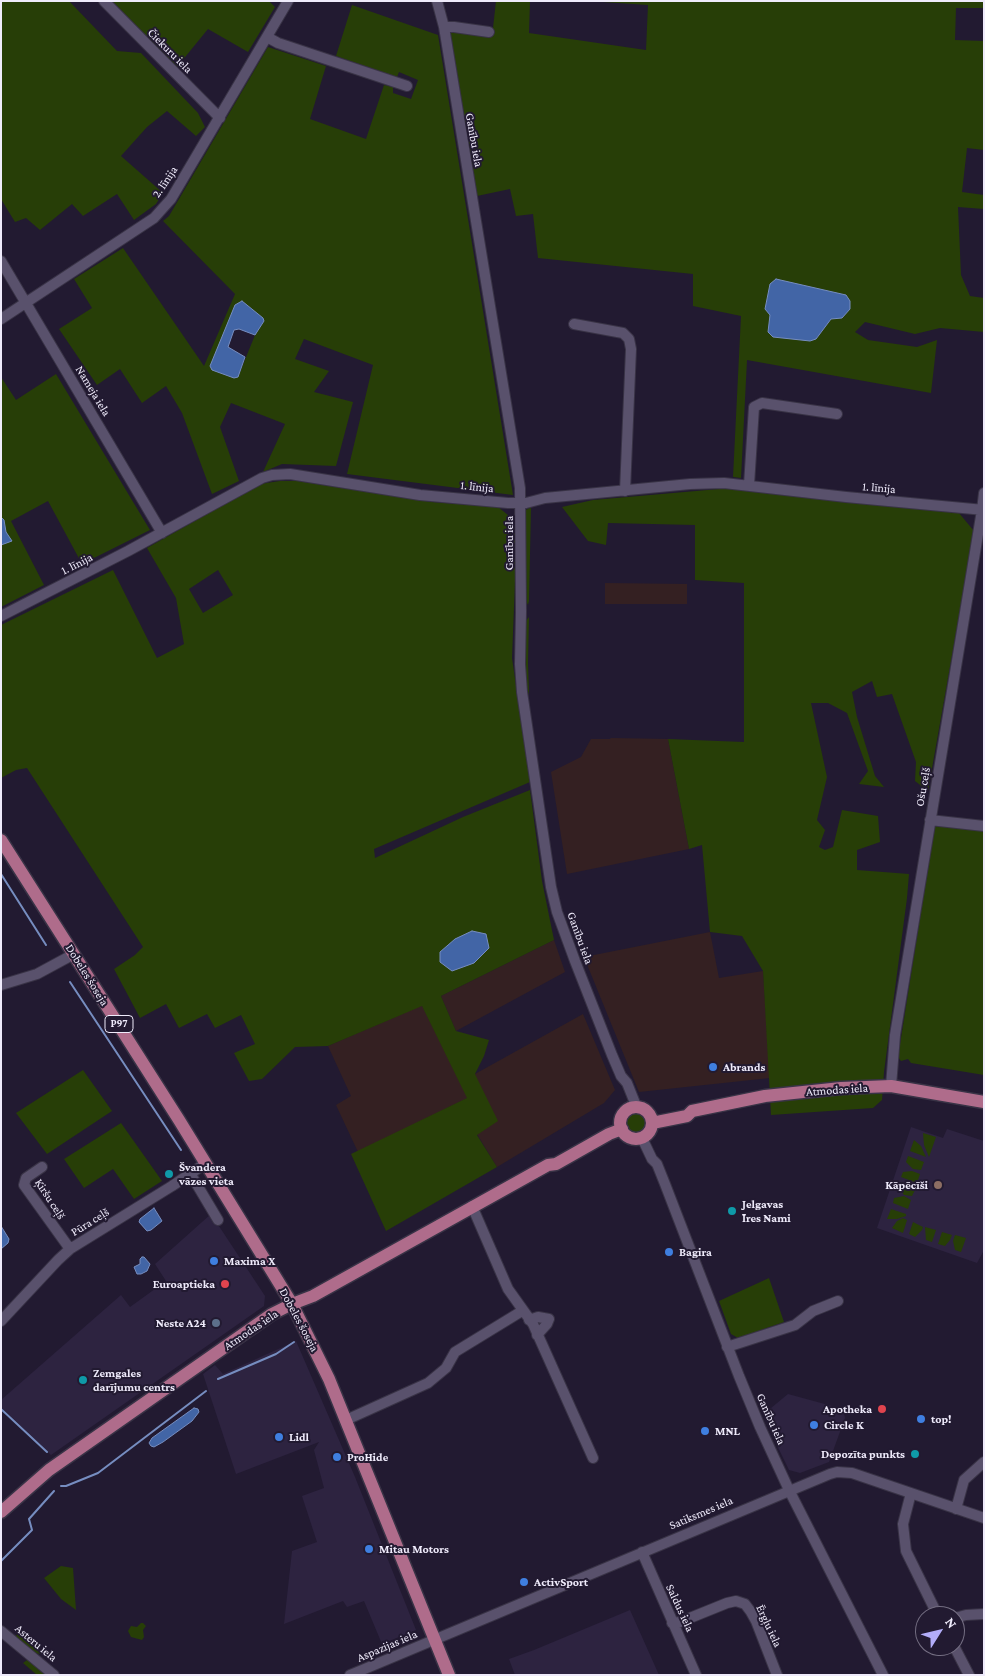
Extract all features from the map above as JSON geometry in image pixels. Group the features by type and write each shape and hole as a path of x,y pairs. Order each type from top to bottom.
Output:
{"main road":[{"name":"Dobeles šoseja","path":"1,840 206,1163 292,1304 329,1379 449,1675"},
{"name":"Atmodas iela","path":"648,1127 685,1108 692,1112 765,1096 841,1088 890,1086 984,1102"},
{"path":"634,1108 644,1110 648,1127 632,1138 624,1133 621,1125 624,1114 634,1108"},
{"name":"Atmodas iela","path":"1,1512 49,1470 272,1314 317,1294 548,1165 551,1158 605,1128 621,1125"}],"street":[{"name":"Čiekuru iela","path":"104,1 220,118"},
{"name":"Ganību iela","path":"436,1 444,27 520,488 520,664 522,692 551,886 557,912 575,961 621,1076 627,1083 634,1108"},
{"name":"2. līnija","path":"1,319 154,218 171,199 220,118 267,37 284,3"},
{"path":"444,27 489,32"},
{"path":"267,37 278,43 407,86"},
{"name":"Nameja iela","path":"1,261 162,533"},
{"path":"574,324 623,333 629,339 631,349 625,491"},
{"path":"749,485 754,407 762,403 837,414"},
{"name":"1. līnija","path":"1,616 272,475 312,476 420,495 508,504 545,498 690,484 724,483 983,510"},
{"name":"Ošu ceļš","path":"890,1086 894,1035 983,510 984,492"},
{"path":"930,820 984,826"},
{"path":"1,985 38,974 74,954"},
{"name":"Ganību iela","path":"648,1127 652,1159 657,1164 727,1347 760,1427 789,1490 883,1675"},
{"name":"Pūra ceļš","path":"1,1321 70,1249 206,1163"},
{"name":"Ķiršu ceļš","path":"42,1167 26,1178 24,1185 70,1249"},
{"path":"190,1173 218,1220"},
{"path":"472,1206 508,1289 537,1335 593,1458"},
{"path":"727,1347 794,1326 814,1311 838,1301"},
{"path":"346,1420 428,1383 446,1368 455,1352 522,1311"},
{"path":"529,1320 538,1317 549,1319 537,1335"},
{"path":"956,1509 964,1480 984,1462"},
{"name":"Satiksmes iela","path":"434,1640 789,1490 837,1472 852,1473 984,1518"},
{"path":"911,1493 903,1524 906,1551 933,1606"},
{"name":"Saldus iela","path":"642,1552 696,1675"},
{"name":"Ērgļu iela","path":"672,1623 680,1622 727,1602 736,1601 745,1604 753,1616 777,1675"},
{"path":"965,1615 984,1614"},
{"name":"Asteru iela","path":"1,1631 54,1675"},
{"name":"Aspazijas iela","path":"350,1675 434,1640"},
{"path":"959,1656 969,1675"}],"shaded area":[{"path":"605,583 687,584 687,604 605,604"},
{"path":"591,739 668,739 689,849 567,874 551,772 581,757"},
{"path":"710,932 719,978 763,971 770,1078 639,1092 584,957"},
{"path":"554,940 565,972 456,1031 441,996"},
{"path":"422,1005 468,1098 358,1152 336,1105 351,1096 328,1046"},
{"path":"583,1014 615,1090 604,1103 497,1167 477,1134 475,1074"},
{"name":"Kāpēcīši","path":"911,1127 943,1138 947,1129 984,1141 984,1250 977,1263 877,1228"},
{"path":"211,1214 265,1296 264,1306 51,1455 1,1407 1,1400 121,1295 130,1307 166,1281 155,1264"},
{"path":"296,1341 355,1477 416,1630 382,1644 364,1601 347,1607 343,1601 284,1624 292,1551 317,1542 302,1496 324,1488 314,1450 319,1442 236,1474 203,1374 215,1365 223,1374"},
{"path":"788,1394 843,1409 845,1418 829,1462 800,1473 789,1470 773,1437 765,1413"},
{"path":"630,1610 659,1675 515,1675 509,1659"}],"green space":[{"path":"1,1 69,1 117,51 141,53 198,113 205,127 196,136 167,111 147,127 121,156 163,193 156,204 134,220 117,194 83,216 72,204 40,230 26,218 15,222 1,199"},
{"path":"112,1 269,1 275,7 248,52 208,29 177,67"},
{"path":"496,1 530,1 529,33 646,50 648,5 588,1 984,1 984,8 956,8 955,40 984,41 984,150 967,148 962,192 984,195 984,209 958,207 961,275 970,296 984,298 984,332 940,328 915,334 865,322 855,332 868,340 917,347 937,340 931,393 747,360 741,478 733,477 741,316 693,306 693,274 538,258 533,214 516,216 510,189 477,196 450,31 492,37","holes":["770,315 831,319 816,339 768,332"]},
{"path":"352,5 438,35 513,495 347,474 373,365 304,339 295,359 329,371 314,392 353,402 336,466 282,464 263,472 285,424 231,403 220,427 239,481 212,494 182,413 166,386 142,403 120,369 97,385 59,329 92,308 74,279 123,248 204,366 235,294 163,221 169,216 268,47 326,66 310,119 366,139 384,85 393,87 393,93 411,99 418,80 399,72 397,77 336,56","holes":["242,301 264,321 255,335 238,377 210,366"]},
{"path":"56,374 150,530 82,564 48,501 11,521 44,585 1,607 1,377 16,400"},
{"path":"298,481 432,502 498,507 513,519 517,531 512,658 530,782 374,849 375,858 463,817 530,790 542,881 554,940 441,996 456,1031 489,1040 475,1074 498,1121 477,1135 497,1167 386,1231 351,1154 467,1098 422,1006 328,1046 295,1047 262,1079 249,1081 234,1053 255,1044 241,1015 215,1028 207,1014 179,1028 166,1004 140,1018 114,969 135,955 143,947 27,768 16,770 1,778 1,625 113,570 157,658 184,644 176,598 147,548 260,484","holes":["218,570 233,595 203,613 189,589"]},
{"path":"737,489 959,513 974,531 928,791 915,781 916,762 892,694 877,697 872,681 852,692 857,717 875,776 884,787 859,784 868,771 847,713 828,703 811,703 827,777 817,820 825,830 819,847 825,850 833,847 842,810 878,816 880,842 857,850 857,870 909,874 882,1100 873,1108 771,1115 763,971 742,936 710,932 702,845 689,849 668,739 744,742 744,583 695,580 695,525 608,523 606,545 588,541 562,507 593,500"},
{"path":"531,507 528,605 525,599 525,514 526,510"},
{"path":"529,617 529,691 527,700 524,668 525,622"},
{"path":"938,823 984,829 984,1075 911,1063 908,1059 901,1061 898,1057 934,829"},
{"path":"83,1070 112,1111 47,1154 16,1113"},
{"path":"636,1113 643,1116 646,1123 643,1130 636,1133 629,1130 626,1123 629,1116"},
{"path":"121,1123 162,1181 134,1199 113,1169 84,1188 64,1159"},
{"path":"923,1133 936,1137 929,1157 924,1145"},
{"path":"914,1140 921,1146 926,1157 910,1151"},
{"path":"908,1156 924,1162 921,1170 913,1169 906,1162"},
{"path":"912,1171 920,1174 917,1183 901,1177 903,1172"},
{"path":"900,1182 916,1188 912,1196 904,1195 898,1187"},
{"path":"904,1196 911,1200 908,1209 893,1203 894,1198"},
{"path":"891,1209 906,1214 906,1216 897,1219 887,1219"},
{"path":"903,1218 907,1220 903,1233 892,1228 897,1221"},
{"path":"913,1222 923,1227 915,1237 909,1234"},
{"path":"925,1227 936,1230 932,1242 926,1240"},
{"path":"942,1232 952,1235 945,1246 938,1244"},
{"path":"955,1235 966,1238 961,1252 955,1250 953,1241"},
{"path":"769,1278 784,1322 738,1338 731,1334 719,1301"},
{"path":"61,1566 73,1568 76,1610 61,1599 44,1578"},
{"path":"141,1623 146,1626 143,1630 144,1637 142,1640 131,1637 128,1631 131,1626 137,1627"},
{"path":"18,1633 42,1654 33,1653 16,1636"},
{"path":"27,1660 32,1660 49,1675 37,1675 23,1663"}],"water":[{"path":"776,279 846,295 850,301 850,309 842,318 831,319 816,339 810,341 773,337 768,332 770,315 765,309 770,284"},
{"path":"242,301 263,318 264,321 255,335 239,329 234,330 228,347 245,357 238,377 234,378 212,370 210,366 235,305"},
{"path":"1,517 4,520 6,532 12,541 1,545"},
{"path":"472,931 486,934 489,948 474,963 452,971 440,962 440,952 455,939"},
{"path":"154,1208 162,1221 147,1231 139,1222 140,1219"},
{"path":"1,1226 9,1239 8,1243 1,1249"},
{"path":"142,1257 150,1264 147,1271 137,1274 134,1267 140,1264"},
{"path":"194,1408 198,1409 199,1412 192,1421 163,1442 154,1447 151,1446 149,1443 152,1438"}],"waterway":[{"path":"1,874 46,945"},
{"path":"70,982 181,1150"},
{"path":"218,1379 276,1354 294,1342"},
{"path":"61,1486 66,1486 98,1473 206,1391"},
{"path":"1,1409 47,1452"},
{"path":"1,1561 32,1530 29,1519 54,1491"}],"place":[{"name":"Abrands","path":"713,1067"},
{"name":"Švandera vāzes vieta","path":"169,1174"},
{"name":"Kāpēcīši","path":"938,1185"},
{"name":"Jelgavas Īres Nami","path":"732,1211"},
{"name":"Bagira","path":"669,1252"},
{"name":"Maxima X","path":"214,1261"},
{"name":"Euroaptieka","path":"225,1284"},
{"name":"Neste A24","path":"216,1323"},
{"name":"Zemgales darījumu centrs","path":"83,1380"},
{"name":"Apotheka","path":"882,1409"},
{"name":"top!","path":"921,1419"},
{"name":"Circle K","path":"814,1425"},
{"name":"MNL","path":"705,1431"},
{"name":"Lidl","path":"279,1437"},
{"name":"Depozīta punkts","path":"915,1454"},
{"name":"ProHide","path":"337,1457"},
{"name":"Mitau Motors","path":"369,1549"},
{"name":"ActivSport","path":"524,1582"}]}
